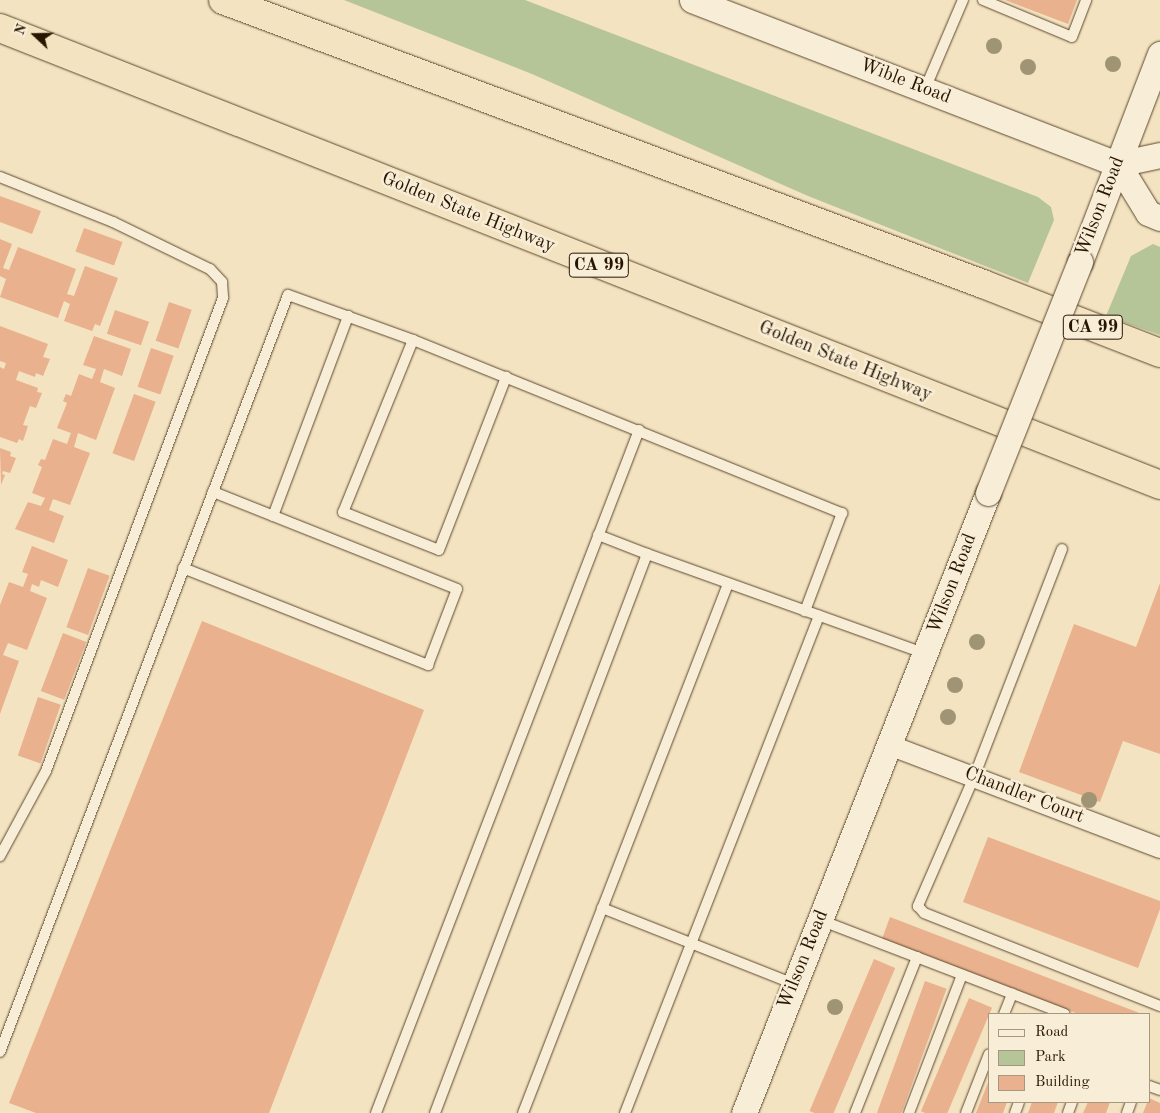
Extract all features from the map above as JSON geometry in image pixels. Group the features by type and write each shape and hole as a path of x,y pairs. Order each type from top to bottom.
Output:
{"highway":[{"name":"CA 99","path":"223,0 974,281 1160,353"},
{"name":"Golden State Highway","path":"0,28 1160,486"},
{"path":"0,33 38,43"}],"street":[{"name":"Wible Road","path":"692,0 1118,164"},
{"name":"Wilson Road","path":"744,1113 1158,66"},
{"path":"1160,155 1118,164 1148,213 1160,218"},
{"name":"Chandler Court","path":"889,745 1160,848"}],"lane":[{"path":"924,90 963,0"},
{"path":"983,0 1072,37 1086,0"},
{"path":"0,177 113,222 210,269 222,282 223,298 46,771 0,856"},
{"path":"0,1052 288,295 413,340 842,513 805,611"},
{"path":"272,516 348,316"},
{"path":"413,340 343,512 439,550 506,377"},
{"path":"376,1113 639,430"},
{"path":"183,568 428,665 457,589 213,492"},
{"path":"598,535 728,584 926,654"},
{"path":"1062,549 974,777 918,906 924,913 1160,1006"},
{"path":"435,1113 648,554"},
{"path":"523,1113 728,584"},
{"path":"625,1113 819,616"},
{"path":"602,908 794,984"},
{"path":"820,920 1054,1012"},
{"path":"855,1113 916,957"},
{"path":"909,1113 962,975"},
{"path":"1004,1013 1012,994"},
{"path":"966,1113 988,1057"}],"green space":[{"path":"344,0 525,0 1038,197 1051,207 1054,220 1028,283 808,196 532,74"},
{"path":"1153,244 1160,247 1160,335 1106,316 1131,256"}],"building":[{"path":"1005,0 1077,0 1068,24"},
{"path":"0,196 41,211 32,234 0,222"},
{"path":"84,228 123,242 114,266 75,251"},
{"path":"0,239 12,244 3,268 9,270 18,247 76,269 67,294 74,296 85,266 118,278 100,326 95,324 92,331 64,321 70,304 64,301 58,318 0,297 6,279 0,276"},
{"path":"169,302 192,310 178,349 156,341"},
{"path":"115,310 149,322 141,345 107,334"},
{"path":"0,326 48,344 43,357 50,359 43,376 36,373 35,377 19,371 16,380 38,388 37,392 42,393 36,408 30,406 23,425 28,426 23,441 19,439 17,443 0,437 0,367 4,369 6,363 0,361"},
{"path":"94,336 131,349 122,376 104,369 100,382 115,388 96,440 78,433 74,447 90,453 70,505 53,499 49,510 64,516 54,543 15,529 28,502 41,506 45,498 32,493 42,467 38,465 41,459 45,460 53,439 67,444 71,433 57,428 67,403 63,401 66,394 71,396 79,374 92,379 96,369 83,365"},
{"path":"151,348 174,356 160,395 138,387"},
{"path":"134,394 156,402 134,461 112,453"},
{"path":"0,448 11,452 10,456 16,458 10,473 3,471 2,474 5,475 1,485"},
{"path":"32,546 68,560 58,587 41,580 39,587 32,584 30,591 47,598 27,650 8,643 3,655 19,661 0,714 0,605 9,582 23,587 28,574 22,572"},
{"path":"88,568 110,576 88,635 66,627"},
{"path":"1160,583 1160,754 1123,741 1100,802 1019,772 1074,624 1136,647"},
{"path":"202,621 424,710 269,1113 36,1113 9,1103"},
{"path":"63,633 86,642 64,700 41,691"},
{"path":"38,697 61,705 41,763 18,756"},
{"path":"988,837 1160,901 1160,909 1138,968 963,902"},
{"path":"890,917 1139,1013 1075,1013 882,939"},
{"path":"874,959 895,968 834,1113 815,1113 810,1111"},
{"path":"925,981 947,989 901,1113 877,1113"},
{"path":"969,998 992,1008 988,1013 988,1017 947,1113 925,1113 921,1111"},
{"path":"988,1083 988,1103 1007,1103 1003,1113 976,1113"},
{"path":"1150,1098 1160,1103 1160,1113 1143,1113 1147,1103 1150,1103"},
{"path":"1032,1103 1058,1103 1054,1113 1028,1113"},
{"path":"1088,1103 1110,1103 1106,1113 1083,1113"}]}
